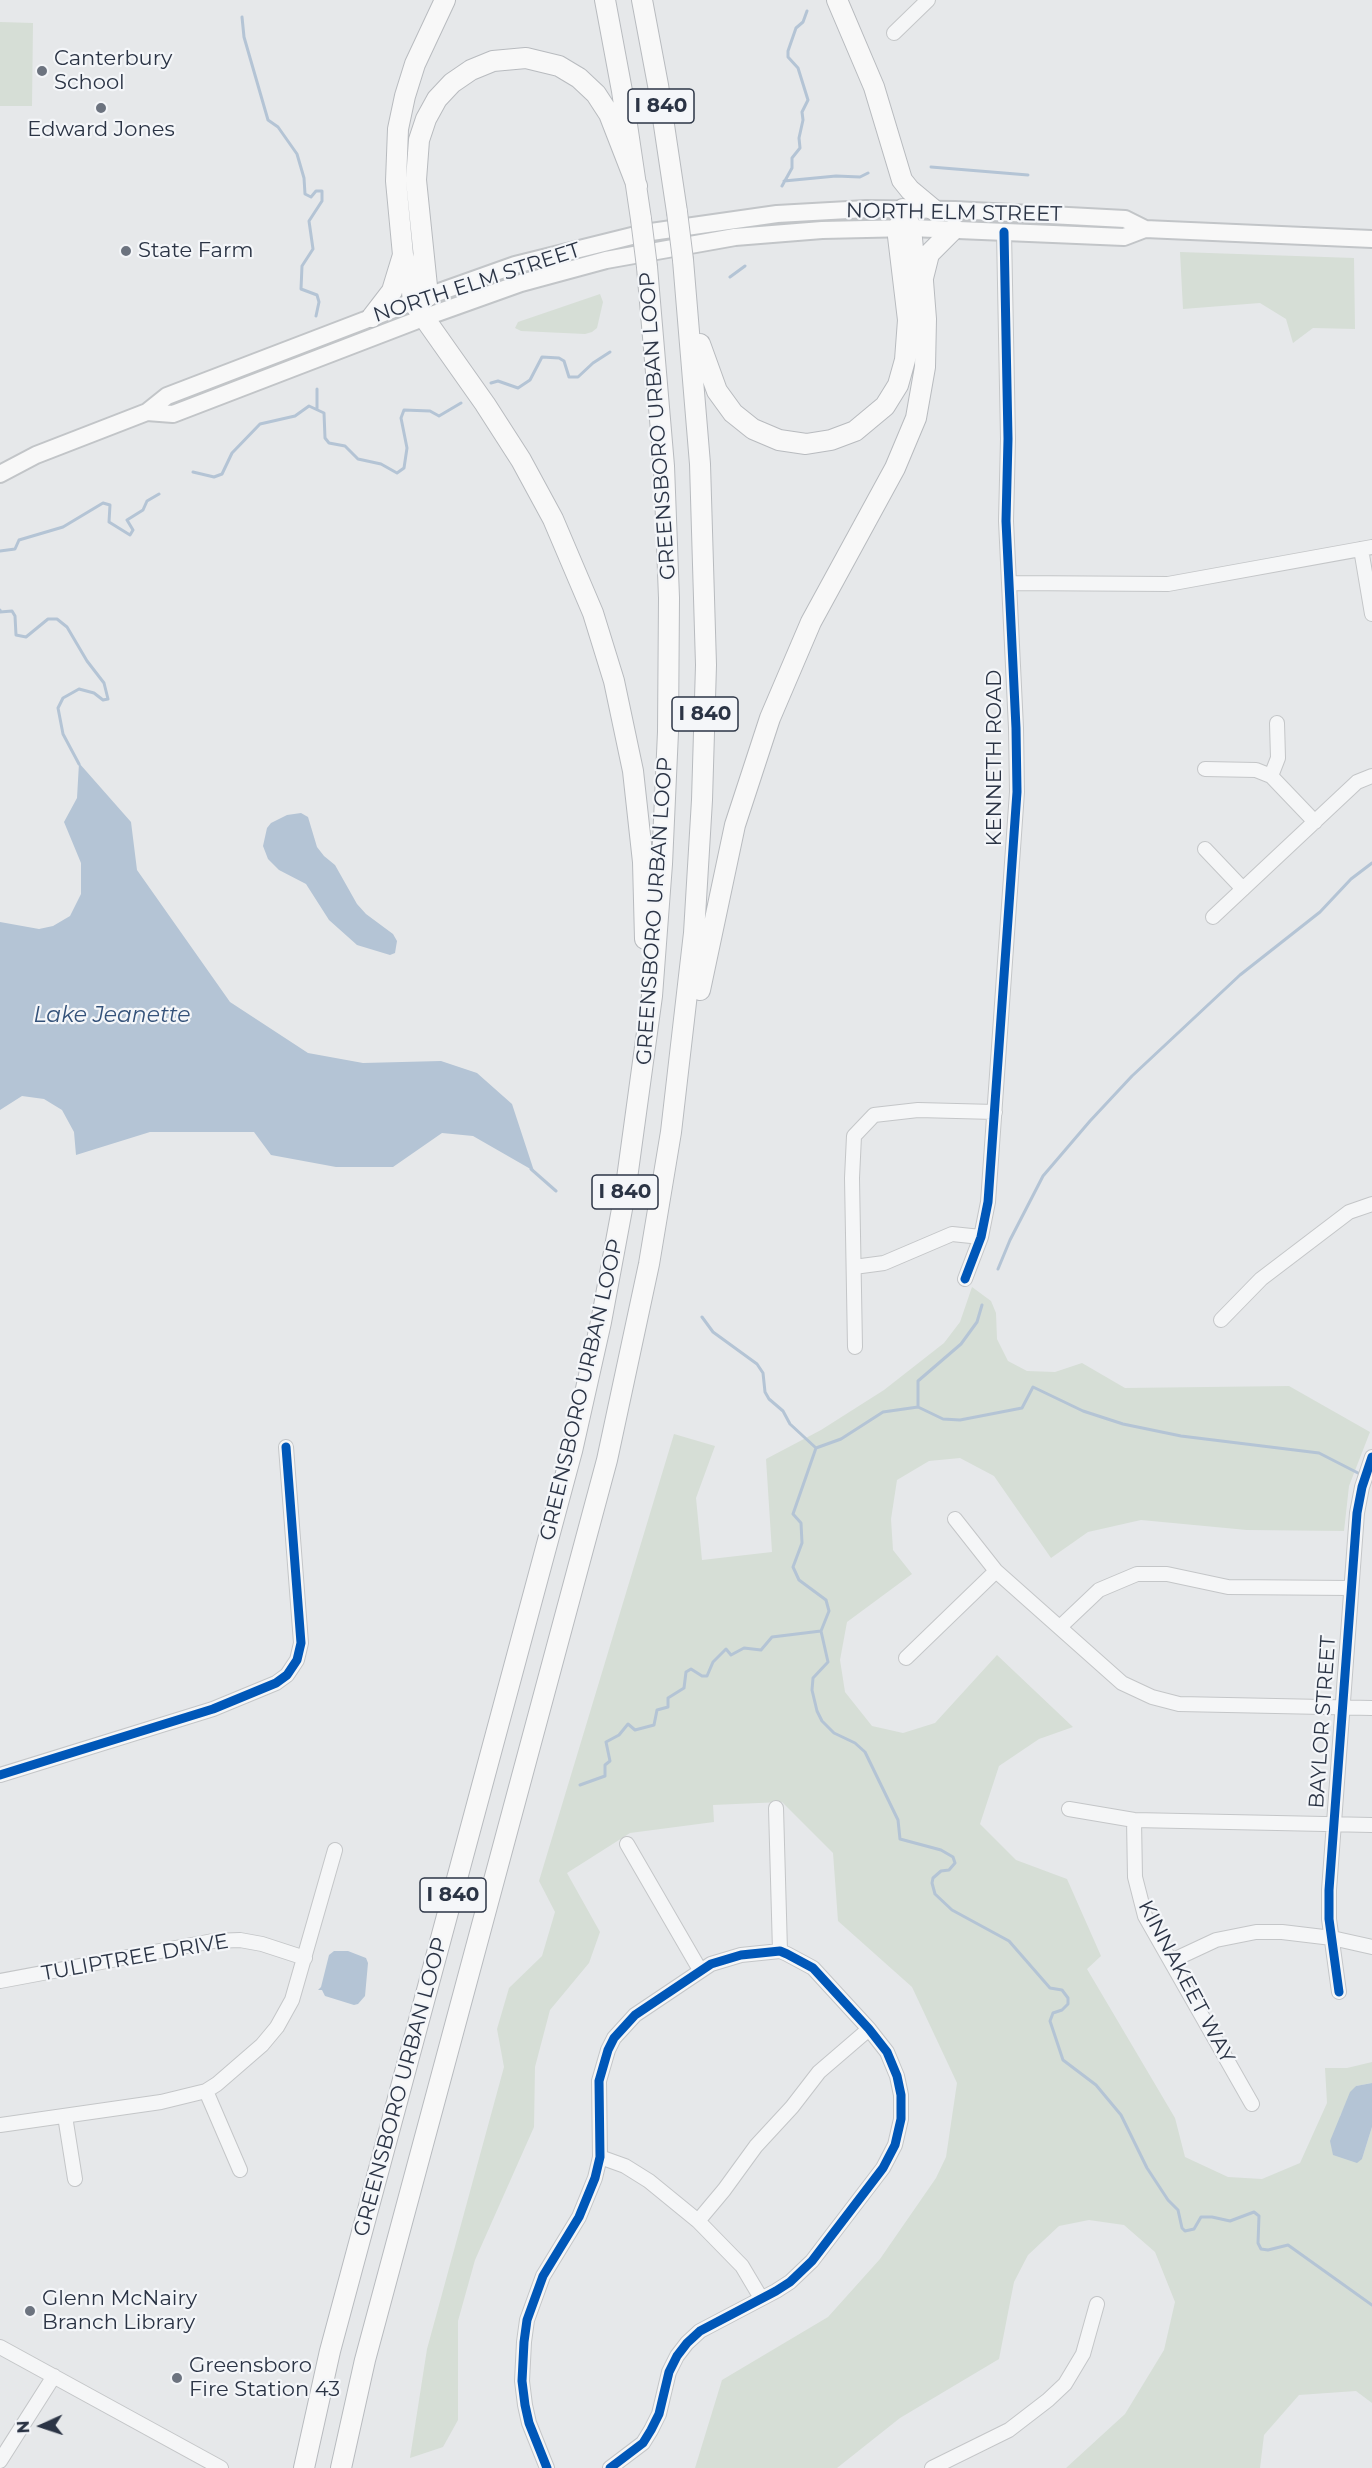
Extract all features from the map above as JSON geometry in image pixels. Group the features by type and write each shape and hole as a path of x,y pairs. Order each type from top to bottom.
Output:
{"highway":[{"path":"445,0 415,64 398,129 396,181 403,255 421,305 537,489 580,579 605,649 628,742 641,831 645,893 644,1062"},
{"name":"GREENSBORO URBAN LOOP","path":"304,2468 330,2351 577,1429 614,1258 644,1062 662,864 669,665 664,466 647,267 637,186 606,0"},
{"name":"GREENSBORO URBAN LOOP","path":"341,2468 365,2360 607,1460 647,1275 671,1132 694,933 705,733 703,519 696,396 683,260 662,106 642,0"},
{"path":"837,0 874,87 903,180 909,190 934,210"},
{"path":"421,305 416,180 419,140 426,119 437,99 452,83 471,70 503,59 526,58 559,66 579,78 596,94 609,114 637,186"},
{"path":"671,1132 726,862 758,752 783,684 811,622 895,468 916,418 923,384 926,319 922,281 904,222"},
{"path":"687,295 711,378 733,413 753,429 779,440 806,444 837,438 855,431 876,416 892,396 902,374 907,348 908,320 904,222"},
{"path":"922,281 929,254 954,229"},
{"path":"372,317 392,291 403,255"}],"main road":[{"name":"NORTH ELM STREET","path":"904,222 934,210 1125,219 1145,229"},
{"name":"NORTH ELM STREET","path":"147,412 173,414 421,305 526,262 644,233 777,214 904,222 954,229 1004,232 1124,237 1145,229 1372,239"},
{"name":"NORTH ELM STREET","path":"0,474 36,455 147,412 167,396 372,317 421,305"}],"street":[{"path":"894,33 928,0"},
{"name":"KENNETH ROAD","path":"965,1279 981,1237 988,1202 1017,792 1006,521 1008,446 1004,232"},
{"path":"1009,583 1168,584 1367,548 1372,614"},
{"path":"1271,776 1278,758 1277,723"},
{"path":"1205,769 1256,770 1271,776 1315,822"},
{"path":"1213,917 1357,782 1372,776"},
{"path":"1205,849 1243,889"},
{"path":"855,1347 854,1136 874,1115 918,1110 995,1112"},
{"path":"1221,1320 1268,1274 1348,1212 1372,1204"},
{"path":"854,1267 884,1263 952,1234 981,1237"},
{"path":"0,1775 213,1709 276,1683 287,1675 297,1660 301,1643 286,1448"},
{"name":"BAYLOR STREET","path":"1339,1992 1329,1890 1357,1513 1362,1487 1372,1457"},
{"path":"955,1520 996,1571 1122,1683 1152,1697 1179,1704 1372,1708"},
{"path":"906,1658 996,1571"},
{"path":"1060,1627 1099,1590 1137,1574 1167,1574 1228,1587 1350,1588"},
{"path":"776,1808 780,1952"},
{"path":"1070,1809 1134,1820 1372,1825"},
{"name":"KINNAKEET WAY","path":"1134,1820 1135,1877 1138,1897 1145,1916 1252,2104"},
{"path":"627,1844 700,1970"},
{"path":"0,2125 161,2103 206,2091 262,2045 277,2027 292,2000 335,1850"},
{"path":"1171,1961 1216,1940 1256,1932 1282,1932 1332,1938 1372,1947"},
{"name":"TULIPTREE DRIVE","path":"0,1981 213,1941 240,1940 262,1944 305,1958"},
{"path":"547,2468 525,2405 522,2381 524,2342 536,2293 550,2262 588,2199 600,2157 599,2081 608,2049 614,2038 635,2015 700,1970 723,1959 741,1955 780,1952 797,1957 813,1968 887,2052 897,2076 901,2095 899,2130 890,2157 812,2261 790,2282 700,2331 687,2343 677,2356 669,2373 658,2414 643,2443 610,2468"},
{"path":"698,2221 756,2146 792,2107 819,2072 869,2029"},
{"path":"206,2091 240,2170"},
{"path":"65,2116 75,2179"},
{"path":"600,2157 625,2166 649,2181 698,2221 742,2266 761,2298"},
{"path":"932,2468 1009,2430 1065,2384 1083,2354 1097,2304"},
{"path":"0,2347 221,2468"},
{"path":"0,2461 54,2376"}],"shaded area":[{"path":"0,22 33,23 32,106 0,106"},
{"path":"1180,252 1354,258 1355,329 1313,328 1293,343 1286,319 1260,303 1183,309"},
{"path":"600,294 603,302 597,328 592,332 585,334 521,331 515,328 518,322"},
{"path":"972,1287 991,1301 996,1313 997,1339 1008,1361 1027,1371 1055,1372 1082,1363 1125,1388 1289,1386 1370,1432 1349,1486 1344,1531 1247,1530 1141,1520 1088,1532 1051,1558 994,1476 960,1458 929,1461 897,1480 891,1519 893,1550 912,1574 847,1622 840,1660 845,1692 872,1726 903,1733 935,1723 997,1655 1073,1727 1039,1739 999,1766 980,1824 1016,1860 1067,1879 1101,1956 1087,1969 1175,2118 1185,2157 1228,2177 1262,2179 1300,2163 1327,2103 1325,2068 1347,2068 1372,2062 1372,2083 1356,2086 1340,2116 1362,2159 1372,2127 1372,2403 1356,2391 1299,2395 1264,2435 1260,2468 1066,2468 1125,2414 1164,2350 1175,2302 1155,2252 1124,2225 1089,2220 1059,2226 1028,2255 1014,2282 999,2359 900,2418 837,2468 695,2468 722,2380 828,2317 880,2259 936,2178 946,2157 957,2083 912,1987 838,1921 833,1853 782,1802 713,1805 714,1822 630,1833 567,1873 600,1932 589,1963 550,2010 535,2067 534,2127 475,2260 458,2321 458,2420 443,2447 410,2458 427,2349 504,2067 497,2029 509,1988 542,1956 555,1912 539,1881 674,1434 715,1446 696,1498 702,1560 772,1552 766,1459 821,1430 884,1390 944,1343 960,1322"}],"water":[{"name":"Lake Jeanette","path":"79,763 131,822 137,870 230,1002 308,1053 363,1063 441,1061 477,1073 512,1104 534,1171 473,1136 442,1133 393,1167 336,1167 271,1155 254,1132 150,1132 76,1155 74,1132 62,1110 44,1099 22,1096 0,1110 0,922 39,929 53,926 70,916 81,894 81,863 64,822 77,798"},
{"path":"301,813 308,817 317,847 335,865 357,904 366,914 393,934 397,941 395,953 390,955 357,945 329,920 306,884 279,870 268,859 263,846 267,828 271,823 287,815"},
{"path":"334,1951 348,1951 366,1958 368,1963 365,1996 358,2004 354,2005 325,1996 322,1990 318,1990 321,1987 329,1955"},
{"path":"1372,2083 1372,2127 1362,2159 1357,2163 1333,2155 1330,2141 1350,2092 1356,2086"}],"waterway":[{"path":"782,186 792,168 792,158 800,148 802,112 808,100 798,68 788,57 796,28 803,22 807,11"},
{"path":"242,17 244,37 268,120 278,127 297,154 304,178 305,194 311,197 316,191 322,191 322,201 309,221 313,249 302,266 301,289 317,295 319,302 316,316"},
{"path":"931,167 1028,175"},
{"path":"784,181 836,176 860,177 868,173"},
{"path":"730,277 745,266"},
{"path":"491,383 498,381 518,388 530,380 542,357 559,358 564,361 569,377 578,377 610,352"},
{"path":"317,389 317,409"},
{"path":"193,472 214,477 222,474 232,453 260,424 295,416 309,406 324,413 325,438 329,443 345,446 358,459 381,464 397,473 404,468 407,448 401,418 404,410 430,411 439,416 461,403"},
{"path":"0,551 15,549 19,540 63,527 103,503 110,505 109,522 130,535 133,530 127,520 143,510 147,501 159,494"},
{"path":"0,610 0,612 12,611 15,616 16,635 26,637 48,619 57,619 67,627 87,661 104,683 108,699 103,700 94,693 79,689 63,698 58,708 63,734 79,764"},
{"path":"998,1269 1010,1240 1043,1176 1090,1121 1132,1076 1240,975 1320,912 1351,879 1372,863"},
{"path":"531,1169 556,1191"},
{"path":"918,1407 918,1381 961,1344 977,1322 982,1305"},
{"path":"702,1317 713,1332 757,1364 763,1373 765,1392 769,1399 783,1411 790,1424 816,1448"},
{"path":"1358,1473 1319,1453 1181,1436 1123,1424 1083,1411 1033,1387 1022,1408 960,1420 943,1419 918,1407 883,1412 841,1439 816,1448 793,1514 801,1523 802,1543 793,1567 799,1580 826,1600 829,1611 821,1631 828,1662 813,1678 812,1690 822,1721 834,1733 855,1743 865,1752 898,1820 900,1839 941,1850 953,1857 955,1863 949,1870 941,1871 933,1878 935,1894 952,1910 1009,1941 1050,1988 1062,1990 1068,1998 1068,2004 1062,2010 1053,2013 1050,2021 1063,2060 1096,2085 1121,2115 1147,2168 1168,2200 1178,2210 1182,2228 1185,2231 1194,2229 1201,2217 1230,2221 1254,2212 1259,2216 1258,2243 1261,2249 1268,2250 1288,2245 1372,2305"},
{"path":"580,1785 605,1776 605,1765 610,1761 606,1742 619,1735 628,1724 635,1730 654,1725 657,1710 668,1707 668,1698 684,1688 686,1672 691,1669 702,1676 707,1676 713,1662 726,1649 731,1655 744,1648 761,1650 772,1637 821,1631"}],"cycle path":[{"path":"965,1279 981,1237 988,1202 1017,792 1006,521 1008,439 1004,232"},
{"path":"0,1775 213,1709 276,1683 287,1675 297,1660 301,1643 286,1447"},
{"path":"1339,1992 1329,1919 1329,1890 1357,1513 1362,1487 1372,1457"},
{"path":"547,2468 529,2423 525,2405 522,2381 527,2320 543,2276 579,2217 595,2178 600,2157 599,2081 608,2050 614,2038 635,2015 711,1964 741,1955 780,1951 813,1968 887,2052 897,2076 901,2095 901,2119 895,2145 883,2168 812,2261 790,2282 700,2331 687,2343 669,2372 659,2414 643,2443 610,2468"}],"place":[{"name":"Canterbury School","path":"42,71"},
{"name":"Edward Jones","path":"101,108"},
{"name":"State Farm","path":"126,251"},
{"name":"Glenn McNairy Branch Library","path":"30,2311"},
{"name":"Greensboro Fire Station 43","path":"177,2378"}]}
